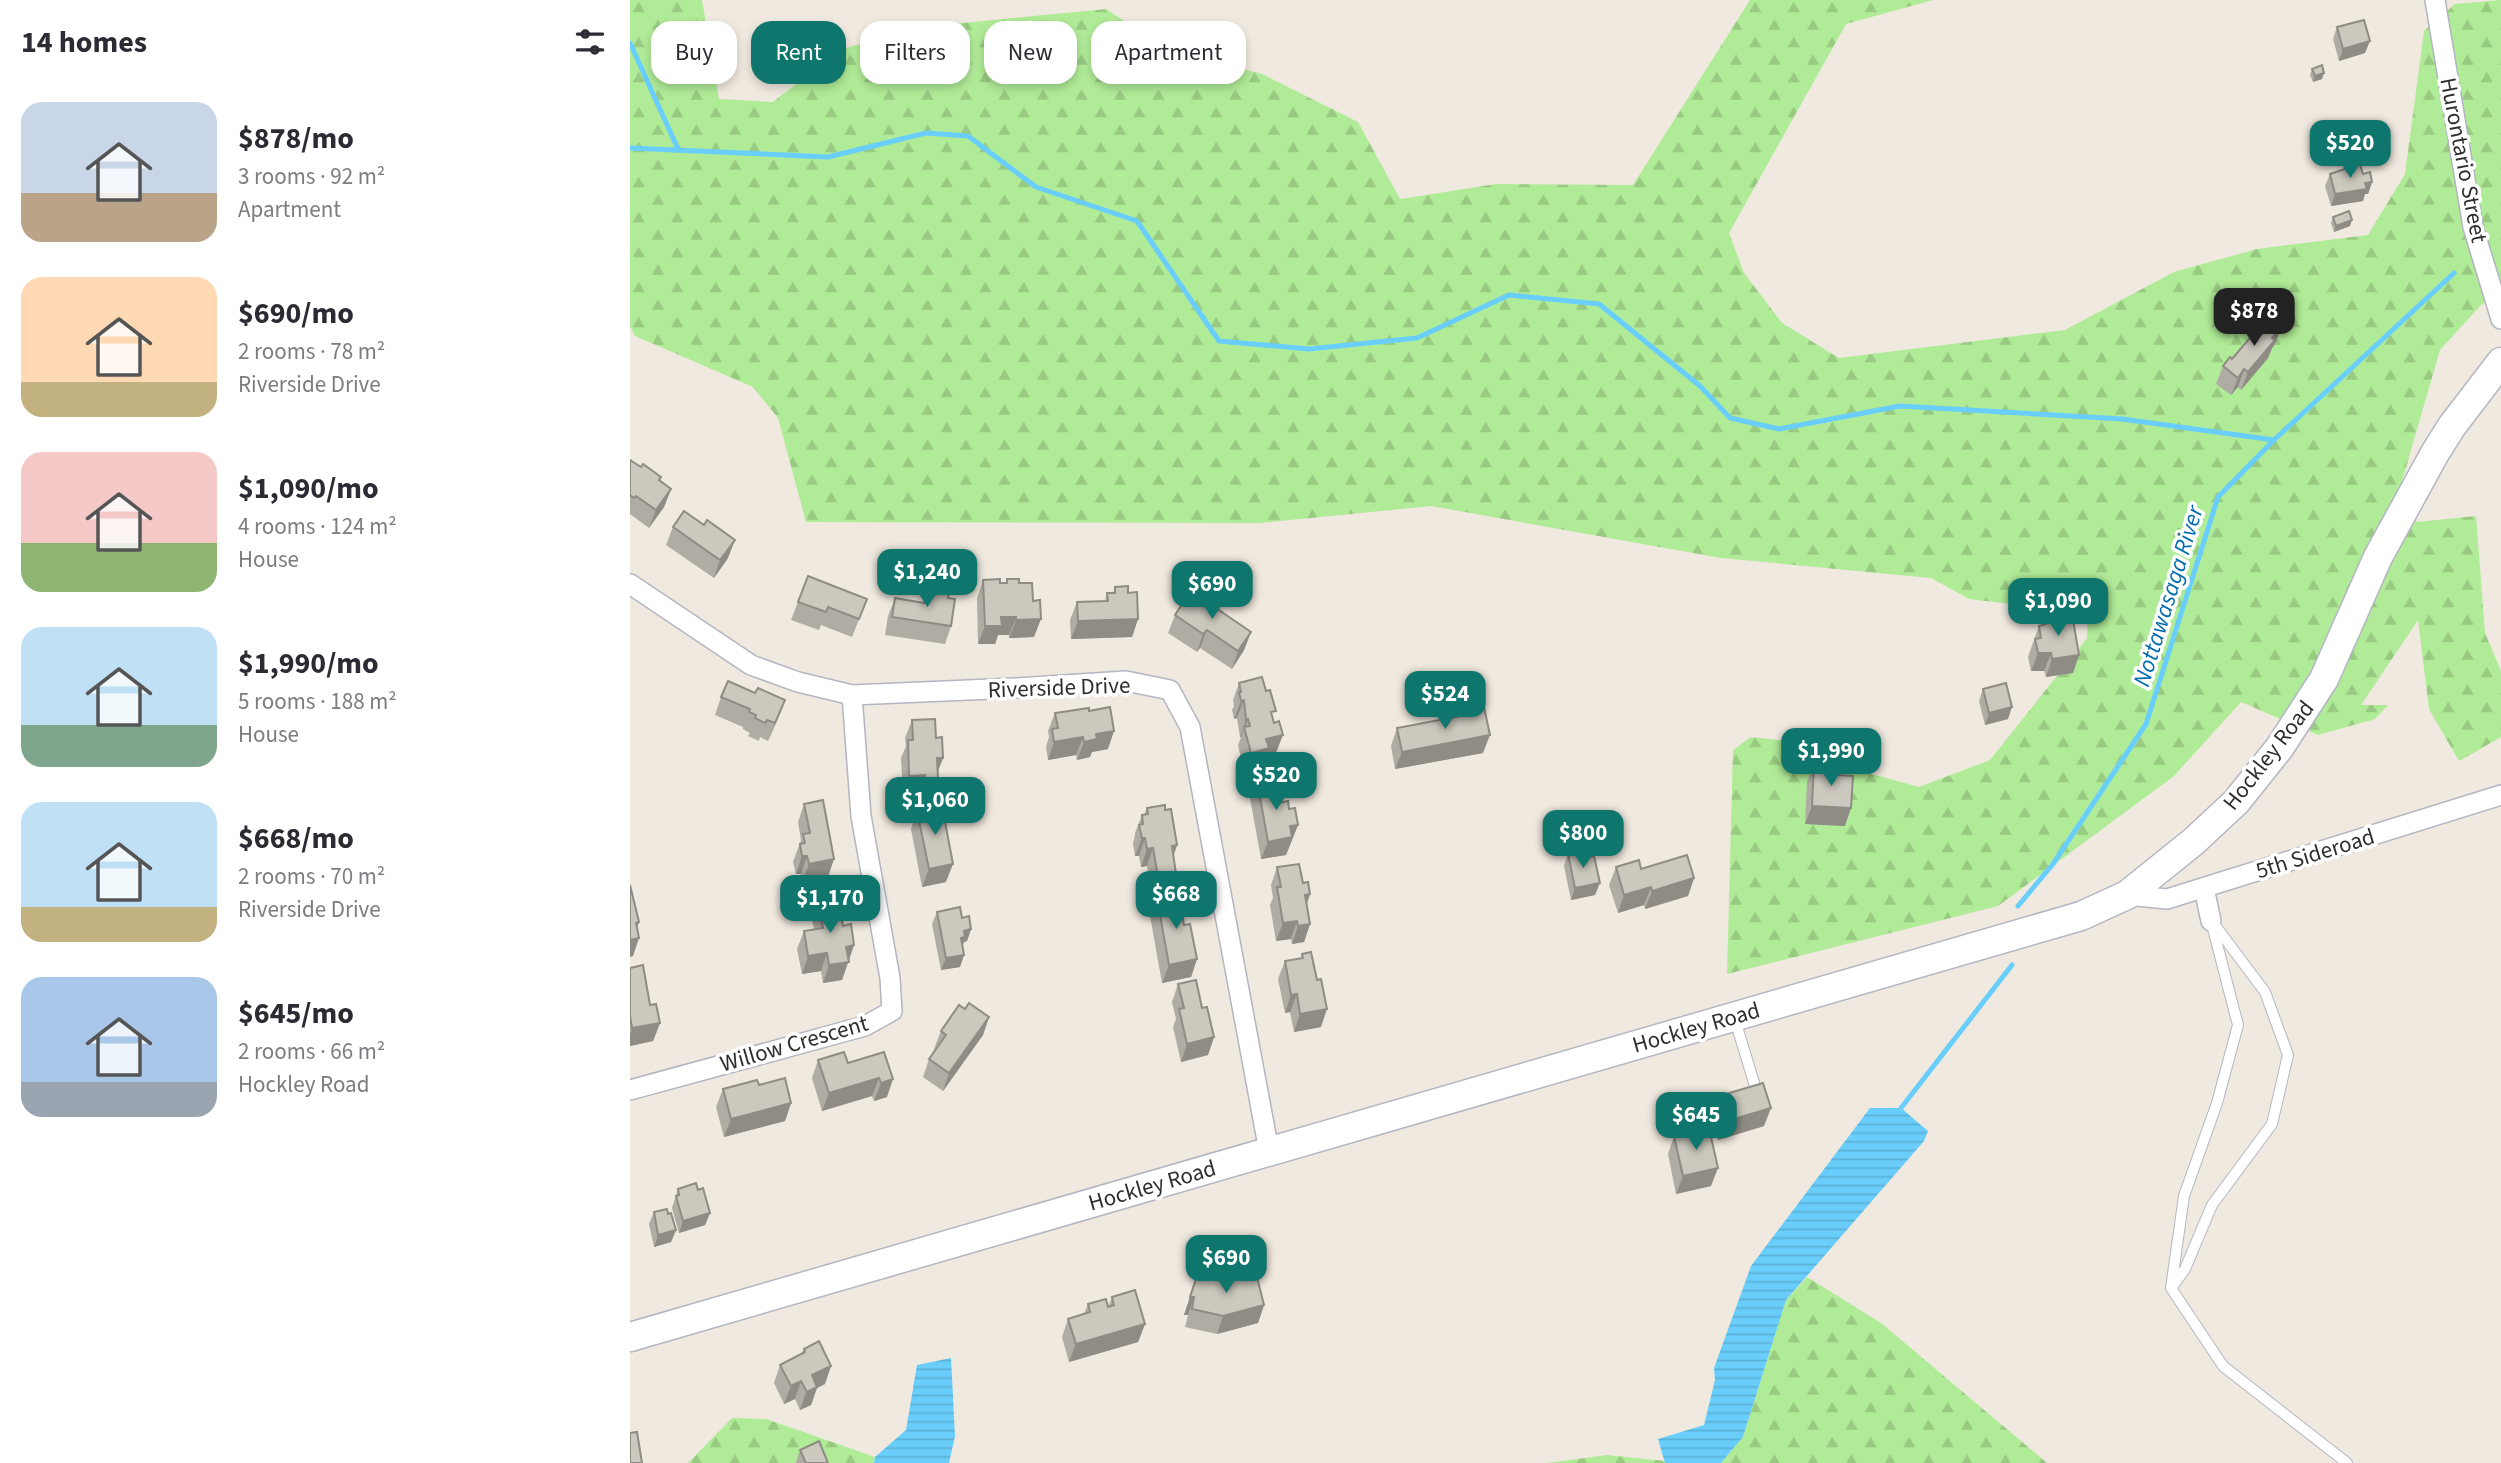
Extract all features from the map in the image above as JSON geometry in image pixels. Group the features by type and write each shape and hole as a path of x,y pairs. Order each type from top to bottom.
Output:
{"main road":[{"name":"Hockley Road","path":"630,1337 2081,916 2127,895 2193,842 2236,802 2280,747 2324,679 2378,557 2435,453 2501,362"}],"street":[{"name":"Hurontario Street","path":"2435,0 2473,227 2501,319"},
{"name":"Riverside Drive","path":"630,584 751,665 798,682 852,695 1126,681 1170,690 1190,727 1269,1151"},
{"name":"Willow Crescent","path":"630,1090 865,1026 892,1011 890,978 861,816 852,695"},
{"name":"5th Sideroad","path":"2127,895 2167,899 2501,795"},
{"path":"2204,888 2211,921"}],"lane":[{"path":"2211,921 2238,1025 2217,1103 2184,1196 2171,1288 2224,1366 2347,1463"},
{"path":"2171,1288 2185,1269 2212,1205 2272,1124 2288,1055 2265,992 2211,921"},
{"path":"1734,1016 1758,1098"}],"green space":[{"path":"630,0 702,0 706,21 651,21 651,84 716,84 719,99 773,102 796,84 846,84 846,48 860,44 860,84 970,84 970,22 1106,9 1124,21 1091,21 1091,84 1246,84 1246,70 1262,74 1358,122 1400,199 1496,184 1633,185 1750,0 1933,0 1846,24 1729,233 1744,273 1782,323 1839,358 2065,330 2174,272 2257,249 2368,235 2405,174 2424,31 2455,4 2501,0 2501,292 2481,305 2440,350 2398,495 2405,516 2417,522 2476,516 2485,633 2501,671 2501,737 2459,761 2429,709 2418,620 2361,705 2388,705 2375,719 2318,735 2241,702 2174,776 1998,906 1727,974 1733,750 1751,737 1787,741 1799,754 1919,787 1990,760 2087,638 2088,613 1969,599 1931,578 1721,558 1431,506 1260,523 806,522 778,418 753,387 635,336 630,326"},
{"path":"1807,1277 1881,1323 2047,1463 1721,1463 1743,1437 1786,1300"},
{"path":"732,1418 766,1419 875,1457 874,1463 688,1463"},
{"path":"1607,1455 1665,1463 1547,1463"}],"water":[{"path":"1870,1108 1901,1108 1928,1131 1924,1141 1786,1300 1743,1437 1721,1463 1665,1463 1658,1439 1704,1425 1715,1380 1714,1368 1751,1266"},
{"path":"951,1358 955,1436 949,1463 874,1463 875,1457 906,1430 917,1365"}],"building":[{"path":"2364,20 2370,41 2343,49 2337,27"},
{"path":"2322,65 2324,73 2315,76 2312,69"},
{"path":"2360,164 2363,174 2370,172 2372,182 2365,183 2367,189 2335,194 2330,174"},
{"path":"2349,211 2352,220 2336,226 2333,217"},
{"path":"2268,315 2282,326 2272,338 2275,340 2248,372 2244,369 2238,378 2223,366 2254,333 2256,335"},
{"path":"630,460 641,467 643,464 661,477 659,480 671,489 656,510 636,496 634,498 630,495"},
{"path":"684,511 704,525 707,520 735,540 720,560 673,527"},
{"path":"808,576 867,599 859,619 828,607 826,612 798,602"},
{"path":"1000,579 1000,583 1007,583 1007,579 1019,579 1019,583 1032,583 1033,601 1040,600 1041,619 1016,620 1016,617 1001,617 1002,626 985,626 983,580"},
{"path":"1128,586 1128,593 1137,592 1138,619 1078,621 1077,602 1108,601 1107,593 1115,593 1115,587"},
{"path":"935,591 949,593 948,598 955,599 951,626 892,617 895,598 924,603 926,595 934,596"},
{"path":"1191,591 1251,632 1238,651 1207,630 1203,634 1175,615"},
{"path":"2072,614 2079,655 2052,659 2051,653 2038,653 2035,639 2041,638 2039,626 2046,624 2045,619"},
{"path":"1262,677 1266,691 1270,690 1276,711 1271,712 1274,723 1279,721 1283,735 1266,739 1269,748 1251,753 1244,727 1250,726 1248,719 1246,720 1244,700 1241,701 1239,683"},
{"path":"728,681 755,693 758,688 785,700 775,723 767,720 765,723 755,718 756,715 749,712 750,709 721,697"},
{"path":"2006,683 2012,707 1989,713 1983,689"},
{"path":"1110,707 1114,731 1096,734 1097,739 1084,742 1083,737 1054,742 1052,729 1058,728 1055,713"},
{"path":"1484,707 1490,735 1402,752 1397,728 1461,716 1461,712"},
{"path":"935,719 936,738 942,737 943,758 937,758 938,779 925,779 925,775 909,776 908,740 913,740 912,720"},
{"path":"1814,764 1836,765 1836,775 1853,776 1851,808 1812,806"},
{"path":"1274,777 1279,803 1288,801 1289,809 1295,808 1298,825 1290,826 1292,837 1268,842 1257,780"},
{"path":"823,800 834,859 809,864 807,856 802,856 800,844 805,843 803,834 810,833 804,804"},
{"path":"1165,805 1165,810 1171,809 1177,845 1172,846 1176,874 1158,877 1153,848 1147,849 1139,825 1143,824 1142,815 1148,814 1147,808"},
{"path":"942,806 953,864 929,869 917,811"},
{"path":"1581,851 1583,858 1594,856 1600,883 1575,888 1568,854"},
{"path":"1687,855 1694,878 1652,891 1651,887 1624,895 1616,867 1639,860 1641,869"},
{"path":"1299,864 1303,883 1308,882 1310,894 1305,895 1310,924 1298,926 1297,921 1283,923 1277,887 1281,887 1277,867"},
{"path":"630,885 639,922 636,923 639,938 630,940"},
{"path":"1178,893 1184,925 1190,924 1197,959 1169,965 1157,898"},
{"path":"838,899 843,926 851,924 854,945 846,947 849,962 829,965 827,953 808,956 804,931 823,928 818,902"},
{"path":"960,907 962,918 969,916 971,929 964,931 965,937 961,938 964,955 946,958 937,912"},
{"path":"1311,952 1317,980 1321,979 1327,1009 1300,1014 1297,994 1291,995 1285,961 1303,958 1302,954"},
{"path":"643,965 650,1005 656,1004 660,1023 632,1028 630,968"},
{"path":"1196,980 1202,1008 1207,1007 1214,1037 1187,1044 1179,1009 1184,1008 1178,984"},
{"path":"969,1003 989,1017 949,1073 929,1059 946,1035 941,1031 959,1005 965,1009"},
{"path":"844,1052 848,1063 884,1052 893,1079 881,1083 879,1078 829,1093 818,1060"},
{"path":"785,1078 791,1103 731,1119 723,1089 757,1080 759,1085"},
{"path":"1763,1083 1771,1108 1724,1122 1716,1097"},
{"path":"1709,1128 1718,1168 1683,1176 1674,1136"},
{"path":"696,1183 698,1190 703,1188 710,1213 683,1221 676,1196 679,1195 678,1189"},
{"path":"667,1209 668,1214 671,1213 676,1230 658,1235 654,1212"},
{"path":"1197,1276 1222,1281 1236,1276 1247,1280 1257,1277 1264,1305 1223,1316 1192,1309 1194,1297 1190,1297"},
{"path":"1135,1290 1145,1324 1076,1344 1068,1319 1090,1312 1088,1304 1106,1299 1108,1307 1114,1305 1112,1297"},
{"path":"819,1341 831,1366 812,1375 817,1387 807,1392 801,1381 791,1386 780,1365"},
{"path":"637,1432 642,1463 630,1463 630,1433"},
{"path":"819,1441 828,1463 806,1463 800,1450"}],"waterway":[{"path":"630,43 678,149"},
{"path":"630,148 828,157 926,133 968,136 1036,187 1137,221 1219,341 1309,349 1417,338 1509,295 1599,304 1700,386 1730,418 1779,429 1900,406 2122,419 2274,440"},
{"name":"Nottawasaga River","path":"2018,906 2053,864 2146,724 2218,497 2274,440 2454,273"},
{"name":"Nottawasaga River","path":"1901,1108 2012,965"}]}
